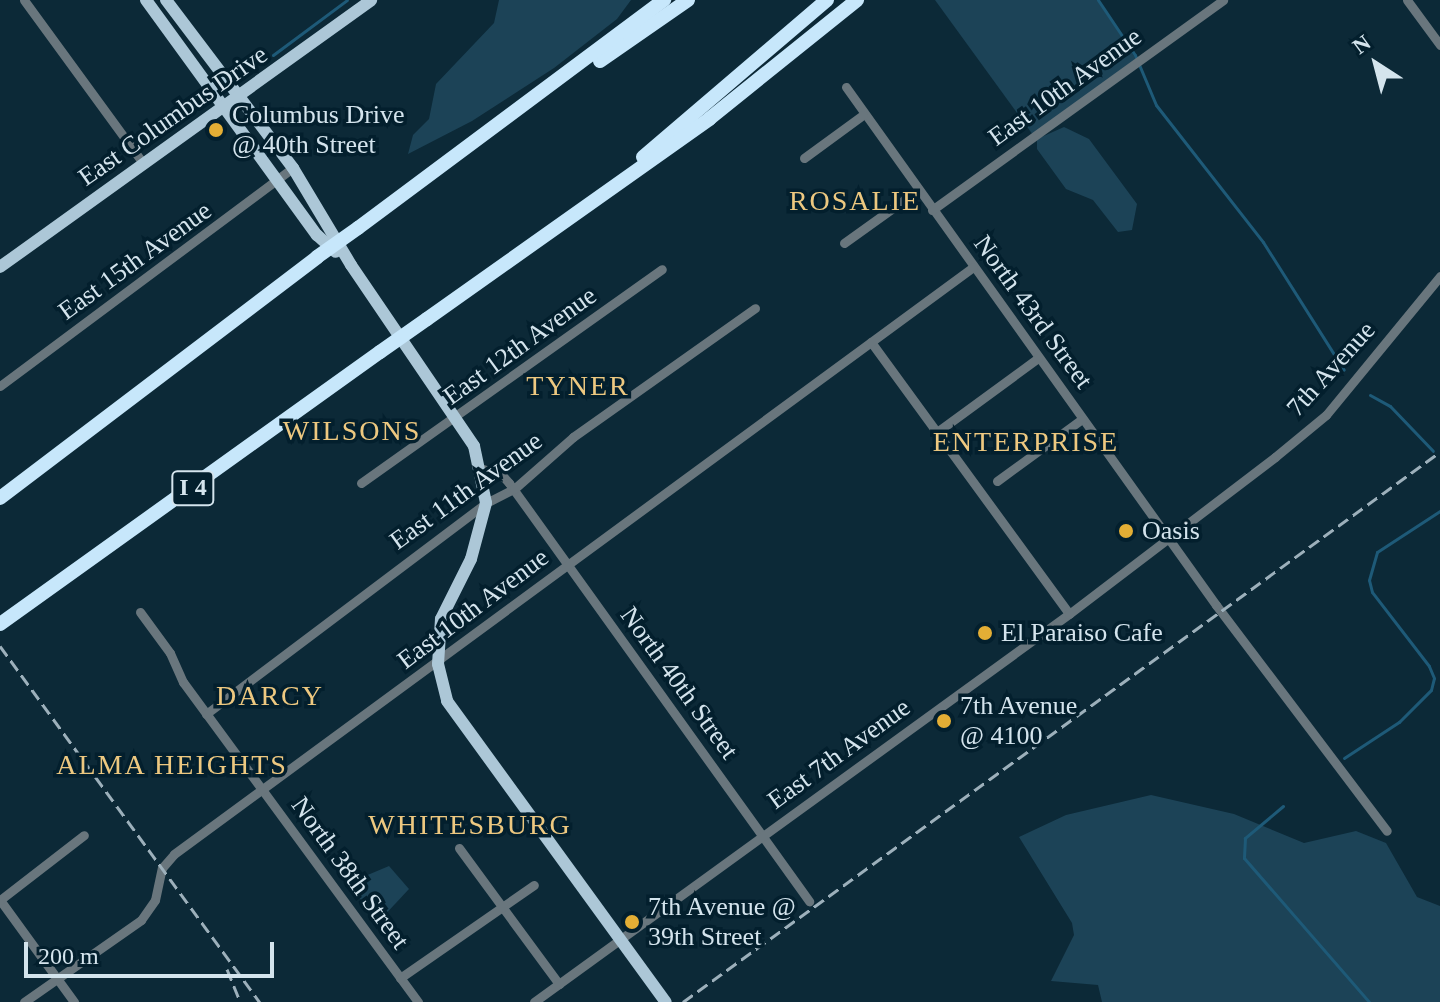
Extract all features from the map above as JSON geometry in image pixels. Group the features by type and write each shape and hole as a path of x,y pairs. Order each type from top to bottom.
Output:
{"highway":[{"path":"0,498 317,257 505,122 664,0"},
{"path":"505,122 688,0"},
{"path":"559,226 827,0"},
{"name":"I 4","path":"2,623 709,119 857,0"}],"main road":[{"path":"146,0 317,235 351,265"},
{"path":"166,0 293,168 351,265 459,418 483,469 486,503 471,559 441,619 438,664 456,718 666,1002"},
{"name":"East Columbus Drive","path":"0,267 371,0"}],"street":[{"path":"24,0 143,163"},
{"name":"East 10th Avenue","path":"932,210 1223,0"},
{"path":"1407,0 1440,45"},
{"name":"North 43rd Street","path":"846,87 1082,419 1387,831"},
{"path":"804,158 863,115"},
{"name":"East 15th Avenue","path":"0,386 279,183 293,168"},
{"path":"844,243 918,190"},
{"name":"East 10th Avenue","path":"24,1002 141,920 155,900 162,868 174,854 438,664 973,267"},
{"name":"East 12th Avenue","path":"361,483 459,418 662,269"},
{"name":"7th Avenue","path":"1168,537 1326,415 1440,276"},
{"name":"East 11th Avenue","path":"206,714 486,503 514,489 573,437 755,308"},
{"path":"871,342 1069,614"},
{"path":"937,432 1038,358"},
{"path":"997,481 1082,419"},
{"path":"483,469 502,475 514,489"},
{"name":"North 40th Street","path":"514,489 809,901"},
{"name":"East 7th Avenue","path":"534,1002 1069,614 1168,537"},
{"name":"North 38th Street","path":"140,612 206,714 418,1002"},
{"path":"74,1002 0,900 84,835"},
{"path":"459,848 559,984"},
{"path":"400,978 534,885"}],"shaded area":[{"path":"499,0 631,0 617,19 554,68 472,121 408,154 413,135 429,119 436,84 494,23"},
{"path":"935,0 1098,0 1136,59 1033,135"},
{"path":"1064,127 1089,139 1137,204 1132,230 1118,232 1093,200 1066,189 1037,149 1037,139"},
{"path":"1151,795 1234,814 1304,843 1356,831 1386,843 1417,897 1440,906 1440,1002 1102,1002 1098,985 1051,981 1074,935 1072,923 1019,837 1066,815"},
{"path":"389,866 409,889 381,919 353,892 351,882"}],"waterway":[{"path":"273,55 347,0"},
{"path":"1098,0 1135,55 1156,105 1263,242 1344,370"},
{"path":"1370,395 1390,406 1433,451"},
{"path":"1344,758 1399,722 1431,690 1434,678 1429,666 1372,592 1369,580 1377,552 1440,511"},
{"path":"1283,806 1245,838 1244,858 1369,1002"}],"railway":[{"path":"683,1002 1440,452"},
{"path":"0,646 260,1002"},
{"path":"227,969 240,1002"}],"place":[{"name":"Columbus Drive @ 40th Street","path":"216,130"},
{"name":"Oasis","path":"1126,531"},
{"name":"El Paraiso Cafe","path":"985,633"},
{"name":"7th Avenue @ 4100","path":"944,721"},
{"name":"7th Avenue @ 39th Street","path":"632,922"}],"district":[{"name":"ROSALIE","path":"855,201"},
{"name":"TYNER","path":"578,386"},
{"name":"WILSONS","path":"352,431"},
{"name":"ENTERPRISE","path":"1026,442"},
{"name":"DARCY","path":"270,696"},
{"name":"ALMA HEIGHTS","path":"172,765"},
{"name":"WHITESBURG","path":"470,825"}]}
